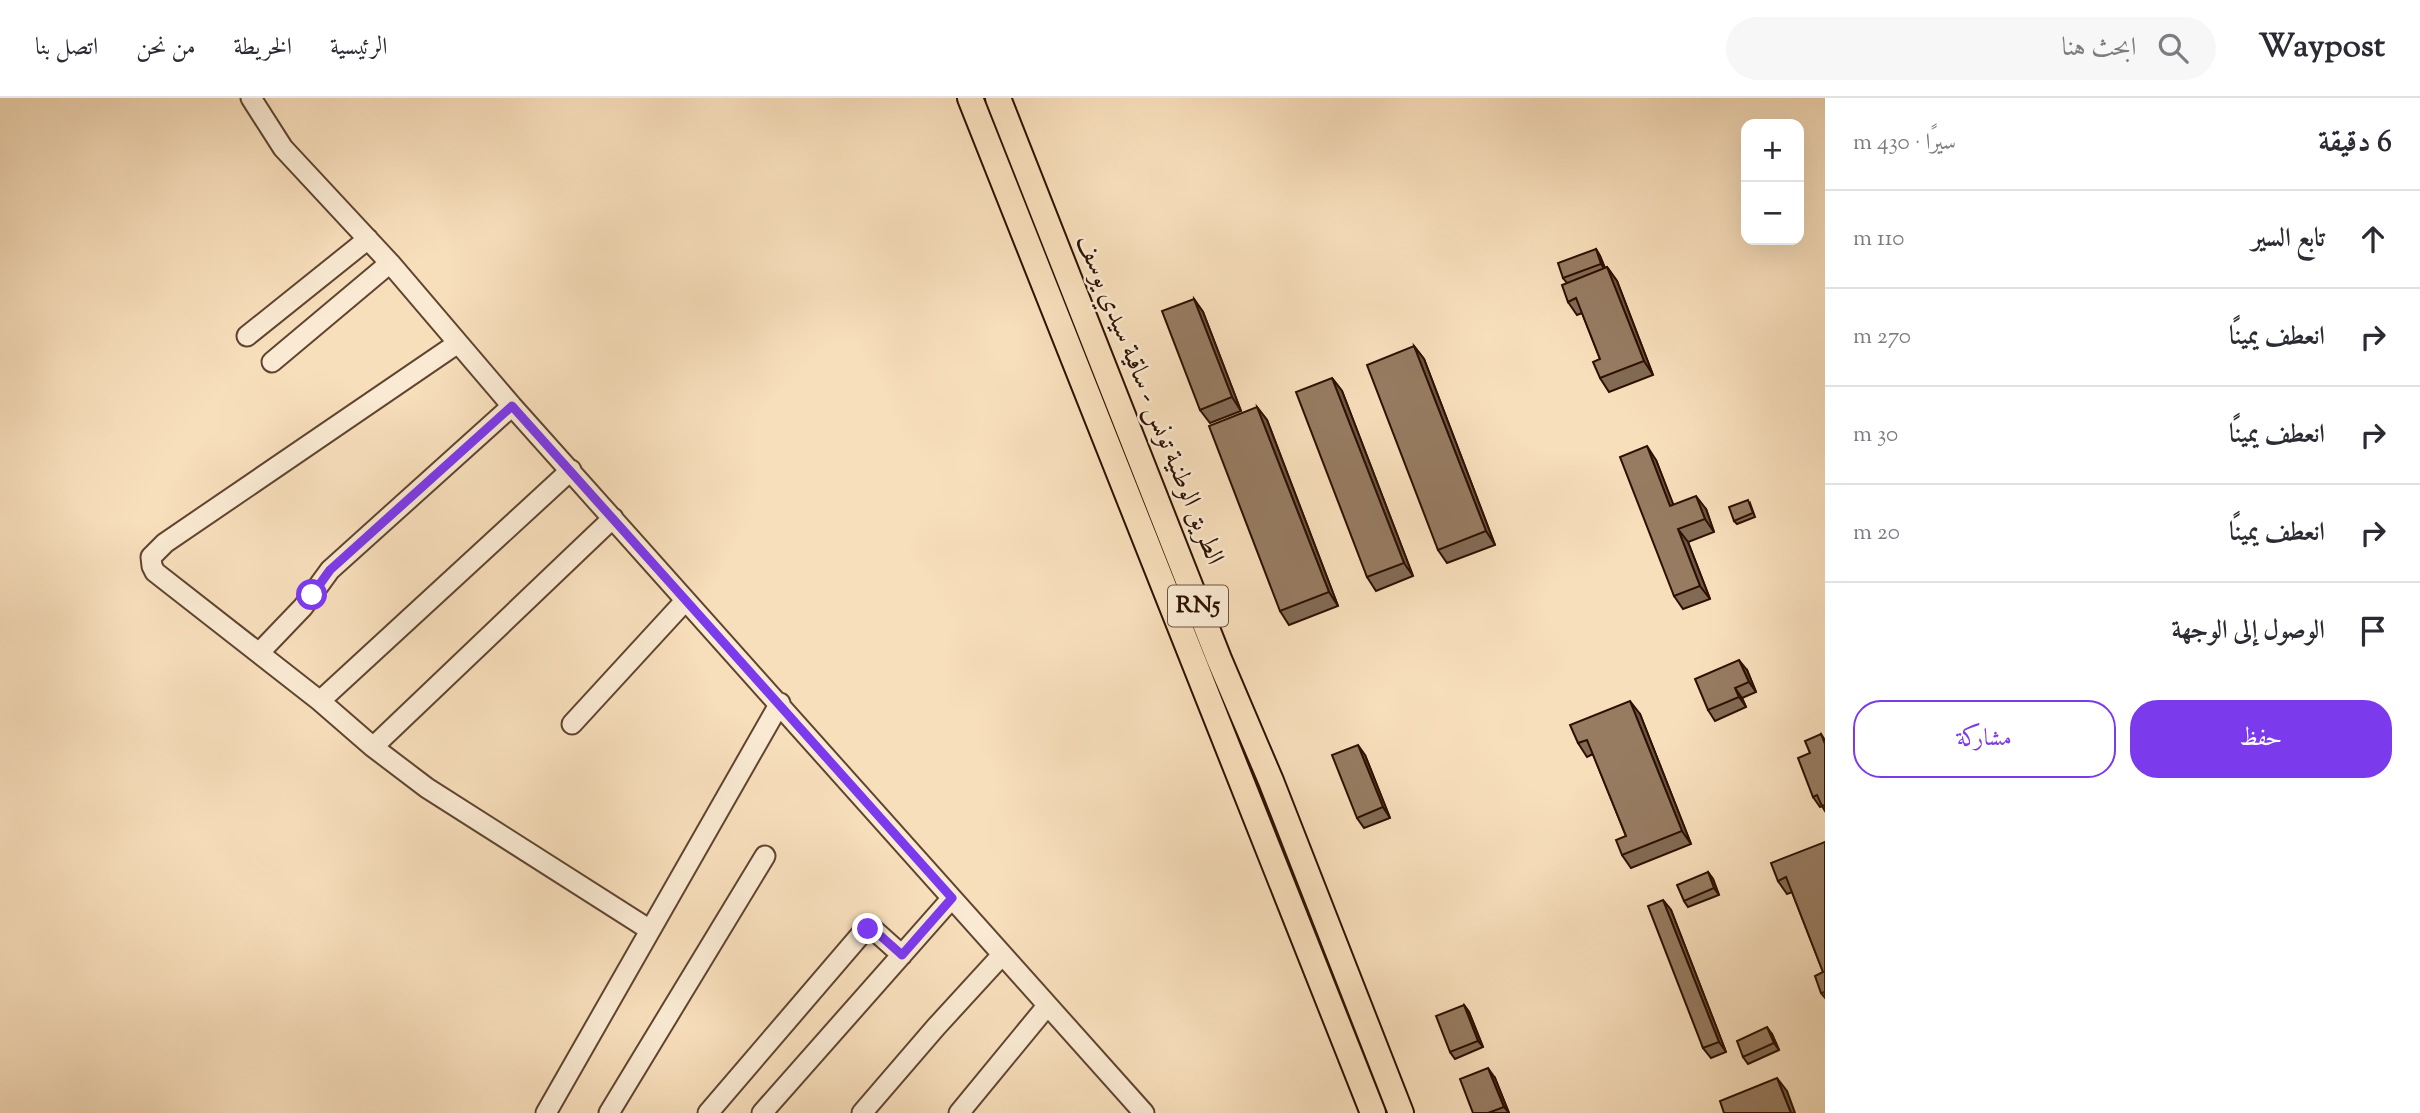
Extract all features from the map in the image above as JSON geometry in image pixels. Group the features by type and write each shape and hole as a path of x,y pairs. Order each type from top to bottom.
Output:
{"main road":[{"name":"الطريق الوطنية تونس - ساقية سيدي يوسف","path":"970,98 1373,1113"},
{"name":"الطريق الوطنية تونس - ساقية سيدي يوسف","path":"998,98 1401,1113"}],"street":[{"path":"251,98 283,148 390,263 512,406 1144,1113"},
{"path":"247,336 368,239"},
{"path":"272,362 390,263"},
{"path":"458,342 154,552 151,558 152,566 155,572 427,788 650,930"},
{"path":"259,653 303,607 330,570 512,406"},
{"path":"320,701 571,470"},
{"path":"373,747 613,518"},
{"path":"572,724 685,601"},
{"path":"546,1113 780,704"},
{"path":"609,1113 765,856"},
{"path":"762,1113 952,898"},
{"path":"708,1113 863,932 874,930 902,955"},
{"path":"862,1113 1002,955"},
{"path":"960,1113 1047,1006"}],"building":[{"path":"1596,249 1601,264 1563,278 1558,263"},
{"path":"1607,267 1644,361 1600,378 1593,362 1600,359 1576,298 1568,302 1562,285"},
{"path":"1194,299 1232,397 1200,410 1162,311"},
{"path":"1414,346 1486,531 1438,550 1367,365"},
{"path":"1332,378 1404,563 1367,577 1296,392"},
{"path":"1257,407 1329,592 1280,611 1209,426"},
{"path":"1647,446 1670,506 1696,496 1705,519 1678,529 1700,586 1674,596 1620,457"},
{"path":"1748,500 1753,513 1734,521 1729,507"},
{"path":"1739,660 1749,682 1735,688 1739,697 1708,710 1695,679"},
{"path":"1630,701 1682,831 1622,855 1616,840 1626,836 1587,740 1578,743 1570,725"},
{"path":"1821,734 1825,744 1825,805 1822,806 1817,795 1813,797 1798,758 1810,753 1805,741"},
{"path":"1358,745 1383,807 1357,818 1332,755"},
{"path":"1825,842 1825,992 1821,993 1815,976 1823,972 1786,877 1778,881 1771,863"},
{"path":"1708,872 1714,888 1684,901 1677,885"},
{"path":"1663,900 1719,1042 1703,1048 1648,906"},
{"path":"1464,1005 1478,1041 1450,1052 1436,1016"},
{"path":"1767,1027 1774,1043 1743,1057 1737,1041"},
{"path":"1488,1068 1504,1107 1488,1113 1473,1113 1460,1079"},
{"path":"1777,1078 1791,1113 1724,1113 1720,1101"}],"route":[{"path":"312,595 330,570 512,406 952,898 902,955 874,930 868,929"}]}
